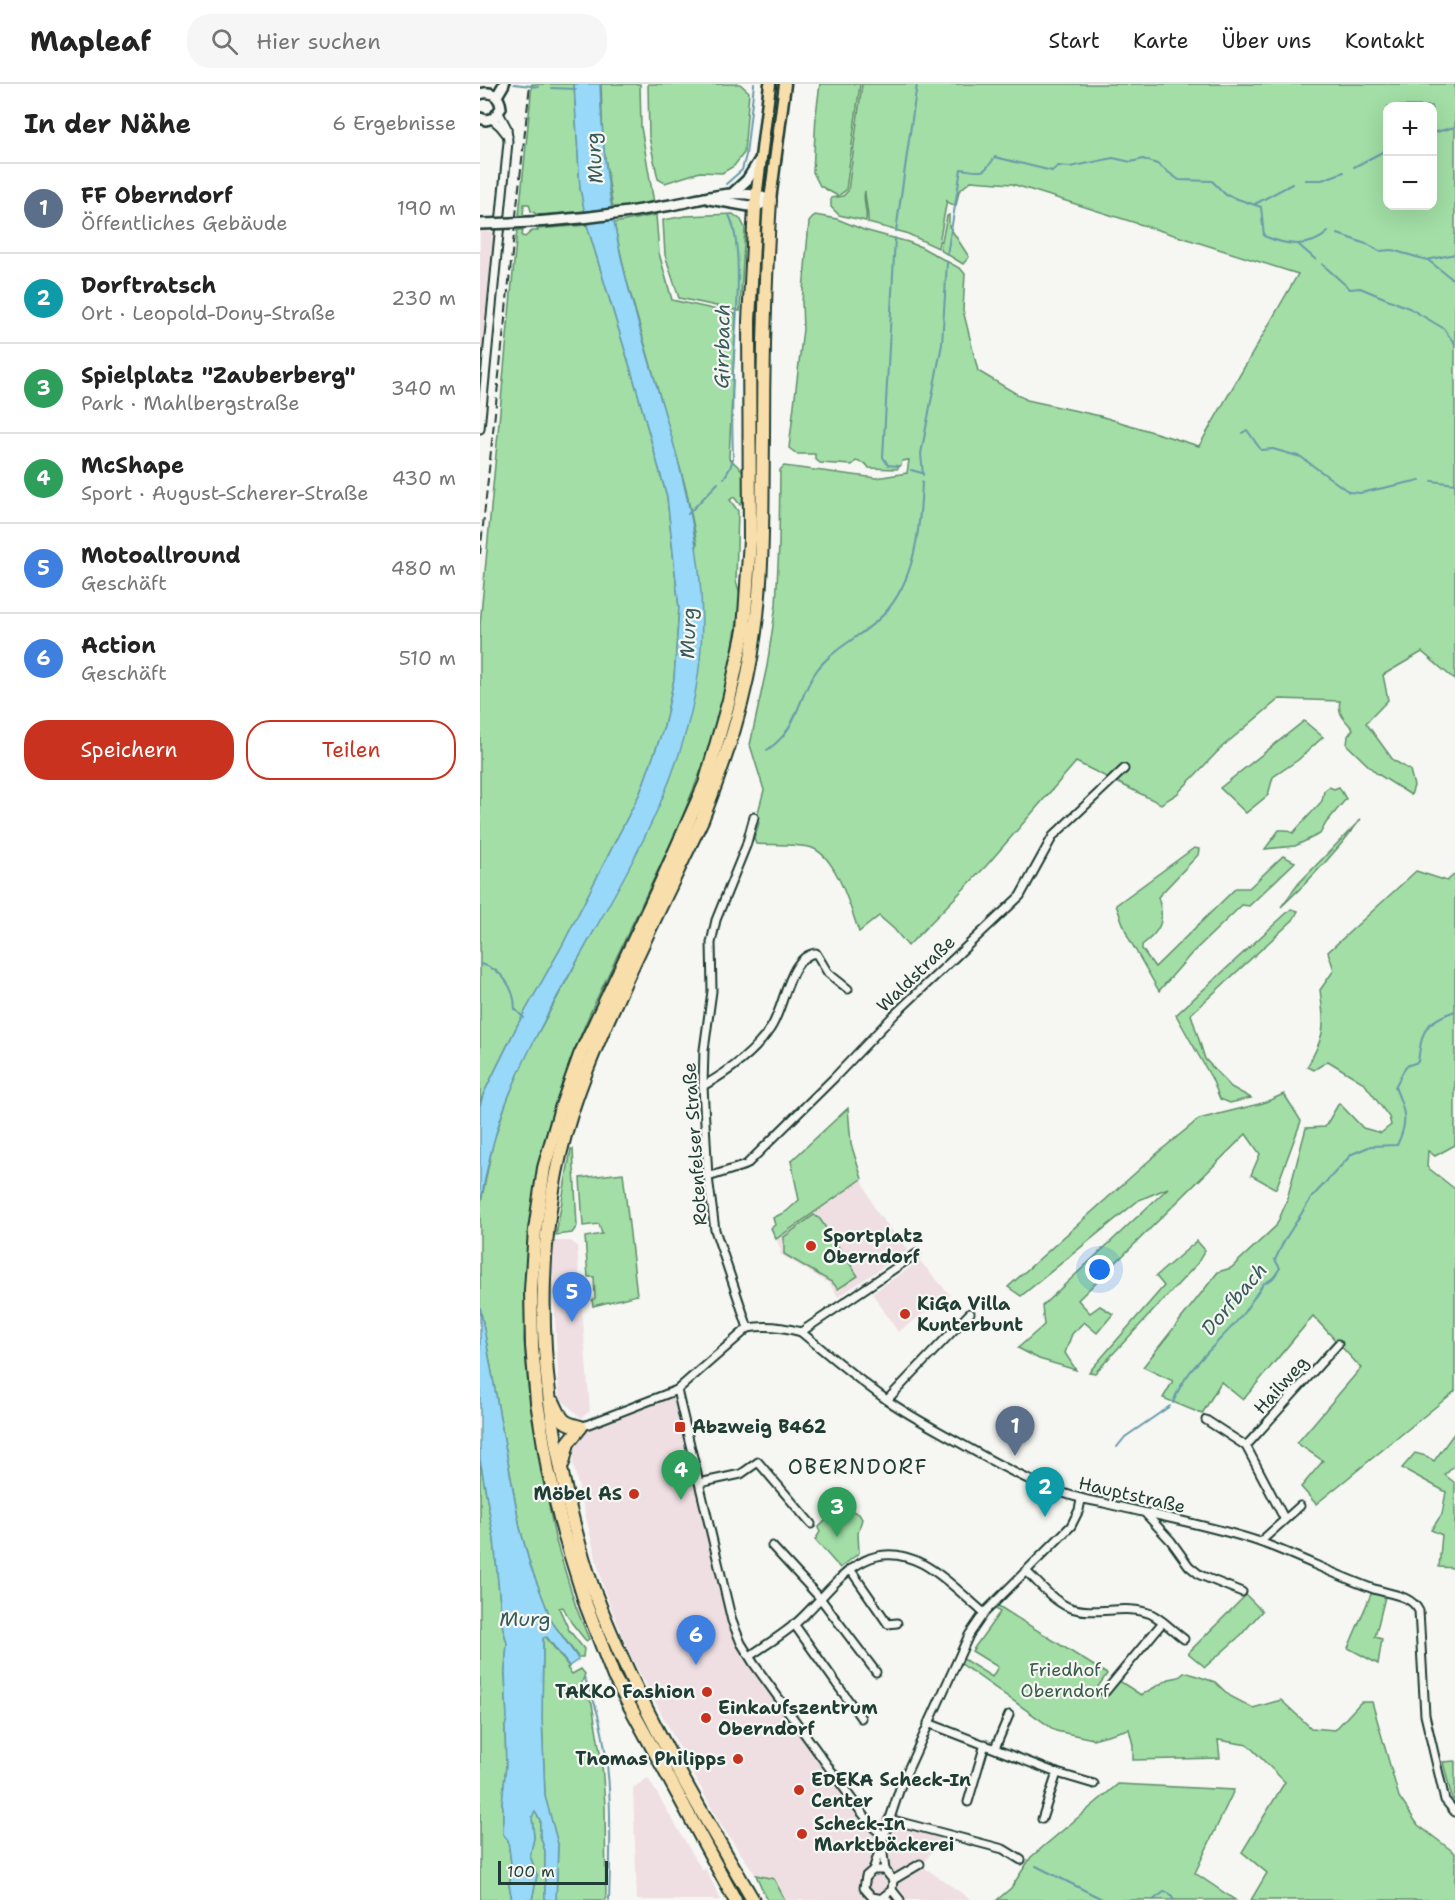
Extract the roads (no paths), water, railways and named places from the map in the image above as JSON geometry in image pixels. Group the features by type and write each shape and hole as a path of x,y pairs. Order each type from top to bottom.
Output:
{"highway":[{"path":"753,1900 658,1732 626,1669 594,1593 574,1526 561,1470 549,1399 544,1338 543,1277 555,1181 571,1113 591,1058 702,820 741,708 753,644 762,551 763,334 770,200"},
{"path":"735,1900 614,1677 586,1605 564,1534 548,1470 537,1402 532,1346 531,1290 534,1230 544,1168 560,1111 580,1055 705,784 729,700 744,630 750,540 749,321 755,201"},
{"path":"549,1399 556,1404 563,1420 582,1427 568,1443 561,1470"}],"main road":[{"path":"755,201 770,84"},
{"path":"770,200 785,84"}],"street":[{"path":"497,96 504,85"},
{"path":"480,94 490,92 497,96 501,105 496,116"},
{"path":"480,118 496,116"},
{"path":"480,429 508,136 496,116"},
{"path":"480,224 571,220 708,199 734,192 747,180 759,161"},
{"path":"734,192 755,201"},
{"path":"708,199 770,200"},
{"name":"Waldstraße","path":"708,1177 746,1165 895,1014 1020,896 1053,836 1124,769"},
{"name":"Rotenfelser Straße","path":"748,1328 715,1230 708,1177 703,1086 704,1050 712,991 711,943 716,920 746,846 753,817"},
{"path":"703,1086 727,1072 770,1029 783,1002 793,970 803,958 816,953 828,973 848,989"},
{"path":"801,1332 916,1254"},
{"path":"887,1400 970,1313"},
{"name":"Hauptstraße","path":"748,1328 758,1326 801,1332 887,1400 914,1417 1000,1466 1051,1489 1081,1500 1104,1503 1260,1542 1416,1604 1419,1611 1425,1715 1445,1800 1455,1812"},
{"path":"582,1427 677,1390 748,1328"},
{"name":"Hailweg","path":"1246,1446 1338,1344"},
{"path":"677,1390 732,1621 741,1643 750,1656 883,1839 885,1870 893,1880 892,1890 886,1899 872,1897 864,1888 866,1876 873,1870 883,1839 889,1819 960,1651 984,1613 1071,1526 1081,1500"},
{"path":"1206,1420 1246,1446 1284,1518"},
{"path":"699,1483 741,1474 758,1462 811,1524"},
{"path":"1260,1542 1300,1506"},
{"path":"1146,1514 1171,1540 1189,1566 1200,1575 1242,1592"},
{"path":"772,1546 820,1598 876,1672"},
{"path":"750,1656 794,1624 850,1569 867,1558 894,1554 921,1563 932,1569 984,1613"},
{"path":"850,1569 888,1623 897,1623"},
{"path":"1026,1571 1066,1606 1082,1611 1136,1610 1151,1614 1184,1640"},
{"path":"1105,1692 1162,1622"},
{"path":"794,1624 861,1718"},
{"path":"995,1748 1009,1714"},
{"path":"928,1723 1057,1773 1094,1784"},
{"path":"968,1802 985,1744"},
{"path":"1042,1819 1057,1773"},
{"path":"889,1819 1003,1849 1021,1860"},
{"path":"893,1880 920,1864"},
{"path":"873,1870 885,1870"},
{"path":"892,1890 900,1900"}],"water":[{"name":"Murg","path":"574,84 600,84 608,182 620,254 680,466 690,514 698,562 702,611 700,660 689,720 671,777 620,885 560,990 532,1044 508,1098 491,1152 480,1207 480,1106 483,1095 640,793 664,727 674,679 679,608 667,497 587,225 580,188"},
{"name":"Murg","path":"480,1307 520,1528 530,1565 552,1622 578,1660 569,1666 547,1637 543,1638 542,1717 545,1796 558,1844 556,1900 545,1900 545,1851 540,1835 540,1820 535,1812 532,1817 534,1838 530,1856 537,1875 532,1900 512,1900 509,1884 512,1871 508,1840 503,1834 502,1804 506,1766 507,1643 502,1624 494,1539 480,1459"}],"waterway":[{"path":"514,84 539,87"},
{"name":"Girrbach","path":"726,184 742,170 746,155 754,84"},
{"path":"896,231 917,84"},
{"path":"552,88 576,89"},
{"path":"1437,132 1455,127"},
{"path":"1354,167 1383,152"},
{"path":"947,255 961,169 982,171 995,157 1052,171 1058,166 1070,167 1113,158 1131,162 1143,159 1157,164 1179,180 1212,181 1226,195 1261,207 1264,236 1280,242 1297,244 1313,241 1328,232"},
{"path":"1305,180 1322,180 1344,172"},
{"path":"1255,204 1292,184"},
{"name":"Girrbach","path":"724,478 733,459 733,382 738,290 737,247 729,215"},
{"path":"1338,234 1379,251 1392,250 1427,260 1455,254"},
{"path":"895,238 883,457 888,465 898,466"},
{"path":"1299,245 1315,259"},
{"path":"1429,261 1455,281"},
{"path":"923,475 921,454 942,344 947,262"},
{"path":"1322,264 1350,289 1360,288 1409,308 1443,328 1455,344"},
{"path":"1242,433 1247,430 1261,450 1273,449 1301,457 1349,492 1360,493 1420,480"},
{"path":"911,470 922,473"},
{"path":"1432,481 1455,484"},
{"path":"767,750 778,741 792,723 817,670 840,648 883,615 903,586 914,552 920,517 922,482"},
{"name":"Girrbach","path":"688,514 718,483"},
{"path":"480,964 488,966 505,980 512,994 515,1009 524,1018"},
{"name":"Dorfbach","path":"1173,1403 1178,1390 1194,1367 1233,1326 1263,1284 1276,1274 1280,1268 1275,1260 1284,1241 1312,1197 1352,1154 1371,1146 1397,1145 1403,1129 1404,1116 1395,1087 1406,1066 1418,1062 1426,1029 1437,1019 1455,1011"},
{"name":"Dorfbach","path":"1117,1447 1125,1437 1170,1406"},
{"path":"584,1677 594,1702 606,1757 610,1815 609,1900"},
{"path":"1036,1866 1104,1900"},
{"path":"1153,1900 1164,1892 1169,1893 1174,1900"}],"railway":[{"path":"480,554 530,84"}],"place":[{"name":"Sportplatz Oberndorf","path":"811,1246"},
{"name":"KiGa Villa Kunterbunt","path":"905,1314"},
{"name":"Motoallround","path":"572,1322"},
{"name":"Abzweig B462","path":"680,1427"},
{"name":"FF Oberndorf","path":"1015,1456"},
{"name":"Möbel AS","path":"634,1494"},
{"name":"McShape","path":"681,1500"},
{"name":"Dorftratsch","path":"1045,1517"},
{"name":"Spielplatz \"Zauberberg\"","path":"837,1537"},
{"name":"Action","path":"696,1665"},
{"name":"TAKKO Fashion","path":"707,1692"},
{"name":"Einkaufszentrum Oberndorf","path":"706,1718"},
{"name":"Thomas Philipps","path":"738,1759"},
{"name":"EDEKA Scheck-In Center","path":"799,1790"},
{"name":"Scheck-In Marktbäckerei","path":"802,1834"}],"district":[{"name":"OBERNDORF","path":"858,1467"}],"park label":[{"name":"Friedhof Oberndorf","path":"1065,1680"}]}
